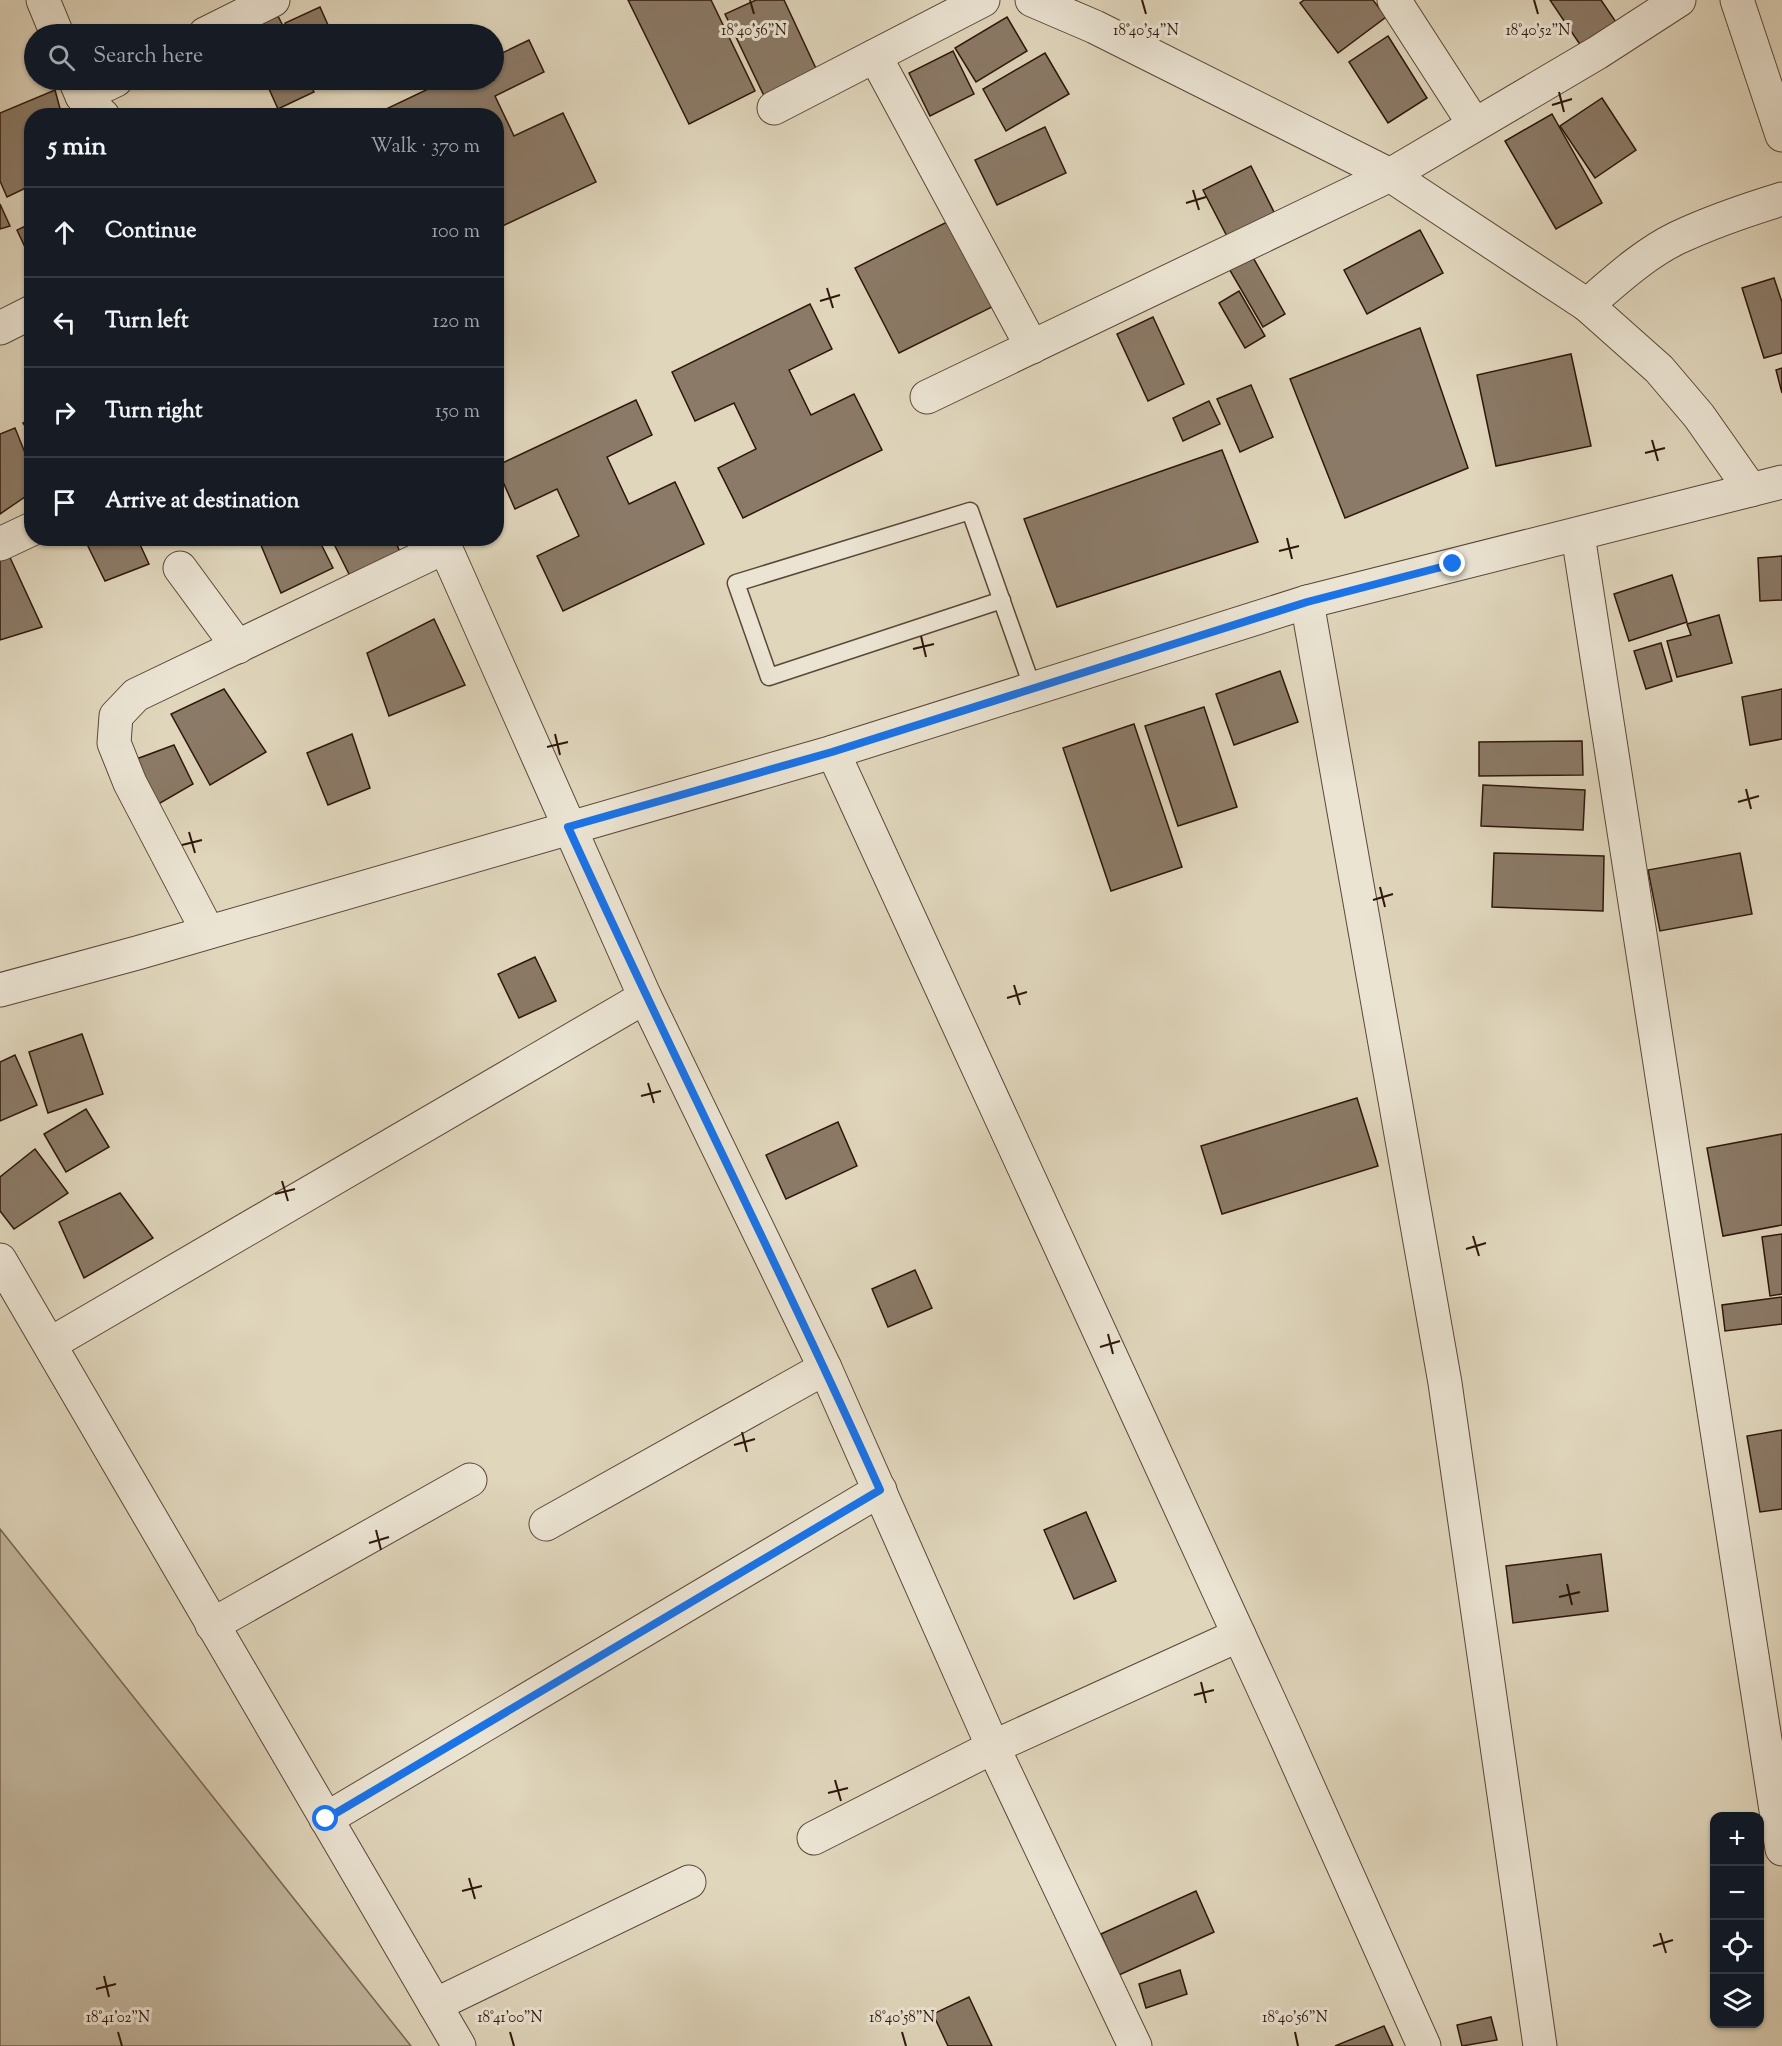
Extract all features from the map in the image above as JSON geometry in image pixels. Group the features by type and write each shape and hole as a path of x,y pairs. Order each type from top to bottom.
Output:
{"street":[{"path":"43,0 53,24"},
{"path":"225,24 273,0"},
{"path":"774,108 983,0"},
{"path":"0,990 832,752 1307,602 1767,486 1699,416 1659,369 1587,305 1390,175 1095,27 1032,0"},
{"path":"1394,0 1474,124"},
{"path":"927,398 1390,175 1597,53 1639,10 1679,0"},
{"path":"1737,0 1782,135"},
{"path":"875,56 1032,347"},
{"path":"1587,305 1635,265 1675,239 1743,211 1782,199"},
{"path":"0,328 24,316"},
{"path":"0,544 24,533"},
{"path":"1578,535 1782,1849"},
{"path":"208,932 130,783 114,743 116,716 136,696 437,546"},
{"path":"444,546 645,997 825,1368 993,1747 1134,2046"},
{"path":"180,567 238,647"},
{"path":"1307,602 1445,1383 1540,2046"},
{"path":"832,752 1239,1635 1424,2046"},
{"path":"50,1344 645,997"},
{"path":"0,1260 459,2046"},
{"path":"546,1524 825,1368"},
{"path":"212,1625 470,1480"},
{"path":"326,1819 880,1490"},
{"path":"814,1838 993,1747 1239,1635"},
{"path":"435,2005 689,1882"}],"lane":[{"path":"1002,600 769,676 736,583 970,511 1002,600 1033,689"}],"shaded area":[{"path":"0,1529 411,2046 0,2046"}],"building":[{"path":"628,0 711,0 755,91 689,124"},
{"path":"756,0 784,0 819,75 766,100 725,14"},
{"path":"1304,0 1373,0 1386,17 1338,53 1300,3"},
{"path":"1550,0 1601,0 1618,25 1583,49"},
{"path":"320,7 328,24 285,24"},
{"path":"278,16 282,24 260,24"},
{"path":"1007,17 1027,51 976,82 955,48"},
{"path":"1388,36 1427,98 1388,123 1349,62"},
{"path":"529,40 544,72 495,96 501,108 388,108 426,90 504,90 504,52"},
{"path":"953,51 974,94 930,116 909,73"},
{"path":"1045,53 1069,94 1006,131 983,89"},
{"path":"55,90 60,108 24,108 24,189 7,197 0,181 0,113"},
{"path":"269,90 313,90 314,92 280,108 278,108"},
{"path":"1602,98 1636,150 1595,178 1560,126"},
{"path":"563,113 596,182 504,225 504,115 514,136"},
{"path":"1552,114 1602,203 1556,229 1505,141"},
{"path":"1045,127 1066,173 997,205 975,160"},
{"path":"1251,166 1277,218 1230,242 1203,190"},
{"path":"0,204 10,226 0,229"},
{"path":"949,221 992,307 899,353 855,268"},
{"path":"24,227 24,245 17,230"},
{"path":"1420,230 1443,273 1367,314 1344,270"},
{"path":"1251,254 1285,314 1263,327 1228,267"},
{"path":"1774,278 1782,302 1782,353 1764,358 1742,288"},
{"path":"1239,291 1265,336 1245,348 1219,303"},
{"path":"810,304 832,349 789,370 811,415 854,394 882,450 743,518 718,468 756,449 734,403 695,421 672,372"},
{"path":"1153,317 1184,384 1148,401 1117,334"},
{"path":"1420,328 1468,468 1345,518 1290,379"},
{"path":"1571,354 1591,446 1496,466 1477,375"},
{"path":"1782,368 1782,393 1776,370"},
{"path":"1251,385 1273,437 1240,452 1217,399"},
{"path":"636,400 652,435 607,457 629,504 675,482 704,544 563,611 537,556 579,536 557,489 515,509 504,484 504,462"},
{"path":"1209,401 1220,424 1183,441 1173,418"},
{"path":"15,428 24,450 24,498 0,514 0,434"},
{"path":"1222,450 1258,542 1057,607 1024,519"},
{"path":"88,546 141,546 149,564 105,581"},
{"path":"261,546 322,546 333,568 281,593"},
{"path":"335,546 397,546 400,552 350,576"},
{"path":"7,551 42,627 0,640 0,555"},
{"path":"1782,556 1782,600 1760,601 1758,558"},
{"path":"1672,575 1687,622 1629,641 1614,594"},
{"path":"1719,615 1732,663 1677,677 1667,641 1691,635 1687,624"},
{"path":"434,619 465,685 389,716 367,653"},
{"path":"1661,643 1672,681 1646,689 1634,651"},
{"path":"1280,671 1298,722 1234,745 1216,694"},
{"path":"224,689 266,752 210,785 171,714"},
{"path":"1782,689 1782,739 1750,745 1742,697"},
{"path":"1204,707 1237,807 1178,826 1145,726"},
{"path":"1134,724 1182,867 1111,891 1063,748"},
{"path":"352,734 370,788 328,805 307,753"},
{"path":"1582,741 1583,775 1479,776 1479,742"},
{"path":"174,745 193,784 155,806 131,761"},
{"path":"1483,785 1585,790 1583,830 1481,826"},
{"path":"1494,853 1604,856 1603,911 1492,907"},
{"path":"1740,853 1752,914 1660,931 1648,870"},
{"path":"535,957 556,1001 519,1018 498,974"},
{"path":"82,1034 103,1094 48,1113 29,1052"},
{"path":"15,1055 37,1105 0,1121 0,1062"},
{"path":"1357,1098 1378,1166 1222,1214 1201,1146"},
{"path":"86,1109 109,1147 66,1172 44,1134"},
{"path":"838,1122 857,1166 786,1199 766,1155"},
{"path":"1782,1134 1782,1225 1723,1236 1707,1148"},
{"path":"35,1149 68,1193 14,1229 0,1211 0,1177"},
{"path":"120,1193 153,1238 84,1278 59,1222"},
{"path":"1782,1234 1782,1294 1770,1296 1762,1237"},
{"path":"915,1270 932,1308 888,1327 872,1289"},
{"path":"1782,1297 1782,1324 1725,1331 1722,1305"},
{"path":"1782,1430 1782,1509 1760,1512 1747,1436"},
{"path":"1086,1512 1116,1581 1074,1599 1044,1530"},
{"path":"1601,1554 1608,1611 1513,1623 1506,1566"},
{"path":"1196,1891 1214,1932 1119,1975 1101,1934"},
{"path":"1180,1970 1187,1994 1146,2008 1139,1984"},
{"path":"969,1997 992,2046 948,2046 933,2014"},
{"path":"1491,2017 1497,2040 1462,2046 1457,2025"},
{"path":"1384,2026 1393,2046 1335,2046"}],"route":[{"path":"326,1819 717,1589 880,1490 825,1368 645,997 568,827 832,752 1307,602 1453,564"}]}
